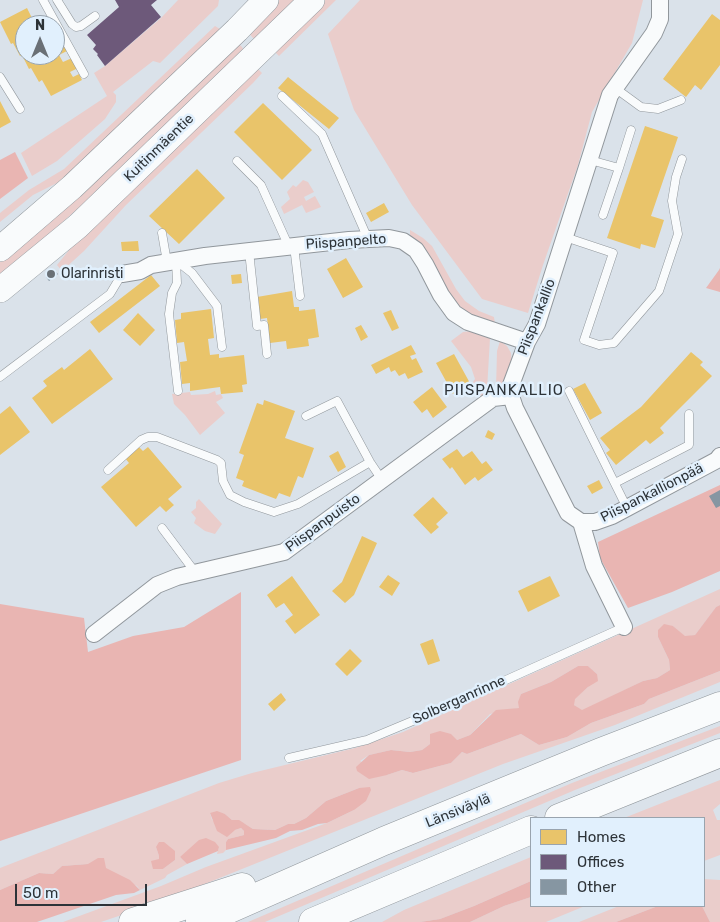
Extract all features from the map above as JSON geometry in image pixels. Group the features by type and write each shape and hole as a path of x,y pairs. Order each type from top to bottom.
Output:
{"highway":[{"name":"Länsiväylä","path":"200,922 384,841 719,706"},
{"path":"562,817 720,754"},
{"path":"313,922 530,830"},
{"path":"133,922 384,841"},
{"path":"339,922 374,896"}],"main road":[{"path":"0,249 72,187 266,0"},
{"name":"Kuitinmäentie","path":"0,290 78,226 312,0"}],"street":[{"name":"Piispankallio","path":"511,396 511,385 527,342 537,324 610,95 654,33 665,1"},
{"name":"Piispanpelto","path":"122,274 140,271 151,265 249,251 389,238 402,241 416,250 441,295 454,313 468,322 527,342"},
{"name":"Piispanpuisto","path":"94,634 157,585 195,572 284,552 493,398 511,396"},
{"path":"511,396 515,408 568,513 580,522 594,566 624,627"},
{"name":"Piispankallionpää","path":"580,522 595,522 627,508 717,460 720,456"}],"lane":[{"path":"42,0 84,74"},
{"path":"57,0 72,24 76,27 81,26 95,16"},
{"path":"0,77 20,109"},
{"path":"615,88 641,107 658,109 680,100"},
{"path":"282,96 322,134 368,239"},
{"path":"603,215 630,130"},
{"path":"565,237 613,254 584,340 599,345 614,343 659,291 678,234 672,200 676,177 682,159"},
{"path":"590,160 619,168"},
{"path":"237,161 261,185 292,246 300,296"},
{"path":"162,233 177,283 172,294 169,314 178,391"},
{"path":"249,251 257,326 264,325 267,354"},
{"path":"172,262 192,273 217,306 222,347"},
{"path":"0,377 110,294 122,274"},
{"path":"569,390 627,508"},
{"path":"306,416 337,401 370,462 382,480"},
{"path":"615,483 689,445 688,414"},
{"path":"108,470 141,440 148,437 157,437 217,460 221,463 223,481 230,495 274,512 298,504 370,462"},
{"path":"162,528 195,572"},
{"name":"Solberganrinne","path":"289,758 367,740 439,710 624,627"}],"shaded area":[{"path":"178,0 219,0 218,6 160,63 153,61 113,92 116,95 116,102 105,119 57,161 32,176 21,153 107,96 94,73 105,66 161,18"},
{"path":"279,0 296,0 260,37 253,38 247,31"},
{"path":"324,0 336,0 279,56 273,50"},
{"path":"360,0 643,0 632,43 592,112 578,165 528,313 482,299 412,205 354,110 328,34"},
{"path":"215,26 220,29 67,175 59,182 33,195 0,222 0,213 29,190 64,169"},
{"path":"237,42 244,51 94,194 0,275 0,259"},
{"path":"256,67 262,73 253,83 126,205 84,251 62,271 57,265 74,244"},
{"path":"15,152 28,178 0,199 0,160"},
{"path":"303,180 308,182 314,192 304,197 306,201 315,196 321,207 306,213 302,205 284,214 281,207 290,199 287,192 293,185 296,187"},
{"path":"410,230 432,246 456,289 465,301 479,311 494,317 495,324 470,314 459,307 410,237"},
{"path":"720,268 720,292 706,288 719,270"},
{"path":"471,331 490,338 487,390 481,397 471,385 475,379 471,367 451,341 463,332"},
{"path":"500,341 507,346 511,353 512,363 504,385 496,389 497,351"},
{"path":"215,391 216,395 221,394 223,398 216,402 225,413 200,435 174,404 172,394 190,392 191,395 208,394"},
{"path":"720,485 720,571 672,592 628,608 600,558 598,542"},
{"path":"199,499 222,524 215,534 205,531 194,523 196,518 191,512 196,508 196,502"},
{"path":"720,589 720,605 716,607 695,635 685,637 673,626 658,637 669,660 670,670 657,678 643,681 582,711 574,705 574,699 588,687 597,674 588,666 578,666 551,682 521,694 519,708 490,714 470,735 457,740 430,744 422,750 410,752 391,750 369,755 360,761 387,775 402,770 413,773 451,763 462,752 467,754 521,734 539,745 567,737 591,723 644,704 649,699 720,671 720,682 615,725 503,764 160,902 101,922 63,922 327,823 354,810 359,788 326,801 306,818 294,824 288,824 275,830 253,829 232,820 225,814 210,813 212,820 235,830 241,828 244,831 244,835 228,839 226,850 223,853 217,854 219,847 180,857 187,864 165,878 140,890 137,886 88,864 62,866 53,874 39,873 0,890 0,868 219,783 355,748 403,732","holes":["156,847 175,860 163,869"]},
{"path":"241,592 241,760 0,841 0,604 84,618 88,652 133,636 184,627"},
{"path":"720,605 720,671 649,699 644,704 591,723 567,737 539,745 521,734 467,754 462,752 451,763 413,773 402,770 369,779 357,771 356,767 369,755 391,750 410,752 422,750 430,744 430,734 440,731 451,734 457,740 470,735 496,710 519,708 518,702 521,694 551,682 578,666 588,666 597,674 598,681 575,699 574,705 582,710 643,681 657,678 670,670 669,660 658,637 658,630 664,624 673,626 685,636 695,635 716,607"},
{"path":"720,726 720,733 575,790 265,922 248,922 572,783"},
{"path":"720,780 720,804 713,810 717,820 720,820 720,855 705,861 705,817 627,817"},
{"path":"370,787 371,790 366,801 354,810 327,823 302,830 290,831 276,838 226,850 228,839 244,835 244,831 241,828 235,830 227,837 217,831 210,813 217,811 225,814 232,820 239,820 253,829 275,830 306,818 326,801 359,788"},
{"path":"206,838 215,842 219,847 218,851 187,864 180,857 199,840"},
{"path":"159,842 164,842 175,851 175,860 163,869 153,869 151,861 159,859 156,847"},
{"path":"530,857 530,881 474,906 440,919 420,922 382,922 404,910"},
{"path":"98,858 104,858 106,868 130,880 140,890 134,893 116,895 37,922 0,922 0,890 39,873 53,874 62,866 88,864"},
{"path":"705,879 720,880 720,922 710,922 702,907 705,907"},
{"path":"530,881 530,897 504,906 470,922 420,922 440,919"},
{"path":"530,897 530,907 583,907 546,922 470,922 504,906"},
{"path":"616,907 655,907 616,922 579,922"},
{"path":"655,907 702,907 710,922 616,922"}],"building: Homes":[{"path":"27,8 30,15 15,15 15,47 13,43 11,44 0,22"},
{"path":"712,14 720,20 720,65 701,90 695,85 686,97 663,79"},
{"path":"72,58 78,68 70,72 73,77 79,74 82,80 51,96 42,80 39,82 31,68 29,69 27,65 65,65 65,61"},
{"path":"288,77 339,118 329,129 278,88"},
{"path":"0,101 11,122 0,128"},
{"path":"263,103 312,150 282,180 234,132"},
{"path":"645,126 678,137 651,216 664,220 655,248 641,244 640,249 607,238"},
{"path":"197,169 225,198 179,244 149,216"},
{"path":"384,203 389,212 371,222 366,213"},
{"path":"138,241 139,251 122,251 121,242"},
{"path":"346,258 363,287 343,298 327,269"},
{"path":"241,274 242,283 232,284 231,275"},
{"path":"151,275 160,286 99,333 90,322"},
{"path":"292,291 294,307 299,307 299,311 315,309 319,337 308,339 309,346 287,349 286,341 270,343 267,318 260,319 257,297"},
{"path":"211,309 214,338 208,339 210,355 219,354 219,358 244,355 247,384 242,385 243,392 221,394 220,387 190,391 190,383 182,384 180,362 187,361 184,342 177,343 175,320 181,319 181,313"},
{"path":"391,310 399,328 392,331 383,313"},
{"path":"138,313 155,330 140,346 123,330"},
{"path":"361,325 368,337 361,341 355,328"},
{"path":"411,345 416,354 410,356 412,360 416,358 423,372 408,379 405,373 399,376 395,370 391,372 389,367 376,374 371,365"},
{"path":"90,349 113,379 52,424 32,398 47,386 43,381 62,367 64,370"},
{"path":"691,352 703,362 700,365 712,376 660,428 664,433 650,444 646,440 616,465 606,453 610,450 600,438 641,407"},
{"path":"454,354 471,385 453,394 436,363"},
{"path":"585,383 602,413 590,420 573,389"},
{"path":"432,387 447,407 433,418 427,409 422,413 413,402"},
{"path":"264,400 295,411 285,438 314,448 303,478 298,476 290,497 279,493 276,499 242,486 244,481 236,478 244,455 239,453 257,403 263,405"},
{"path":"10,406 30,432 0,455 0,414"},
{"path":"488,430 495,434 492,440 485,437"},
{"path":"138,446 143,451 148,447 182,487 168,499 174,505 166,512 160,506 136,527 101,487 129,463 125,458"},
{"path":"457,449 463,457 472,451 482,464 486,461 493,470 478,481 475,477 465,485 452,467 450,469 442,459"},
{"path":"338,451 346,467 338,472 329,456"},
{"path":"599,480 603,488 592,494 587,486"},
{"path":"433,497 448,513 436,524 439,527 431,534 413,515"},
{"path":"362,536 377,543 354,595 345,603 332,591 342,582"},
{"path":"388,575 400,583 392,596 379,587"},
{"path":"292,576 320,615 295,634 285,621 293,615 284,603 276,608 267,595"},
{"path":"550,576 560,596 528,612 518,591"},
{"path":"433,639 440,661 428,665 420,644"},
{"path":"350,649 362,661 347,676 335,664"},
{"path":"281,693 286,700 274,711 268,704"}],"building: Offices":[{"path":"115,0 157,0 151,5 161,17 105,66 93,49 96,45 87,35 119,7"}],"building: Other":[{"path":"55,271 58,274 49,281 46,277"},
{"path":"720,490 720,506 716,508 709,496"}],"place":[{"name":"Olarinristi","path":"51,274"}],"district":[{"name":"PIISPANKALLIO","path":"504,391"}]}
